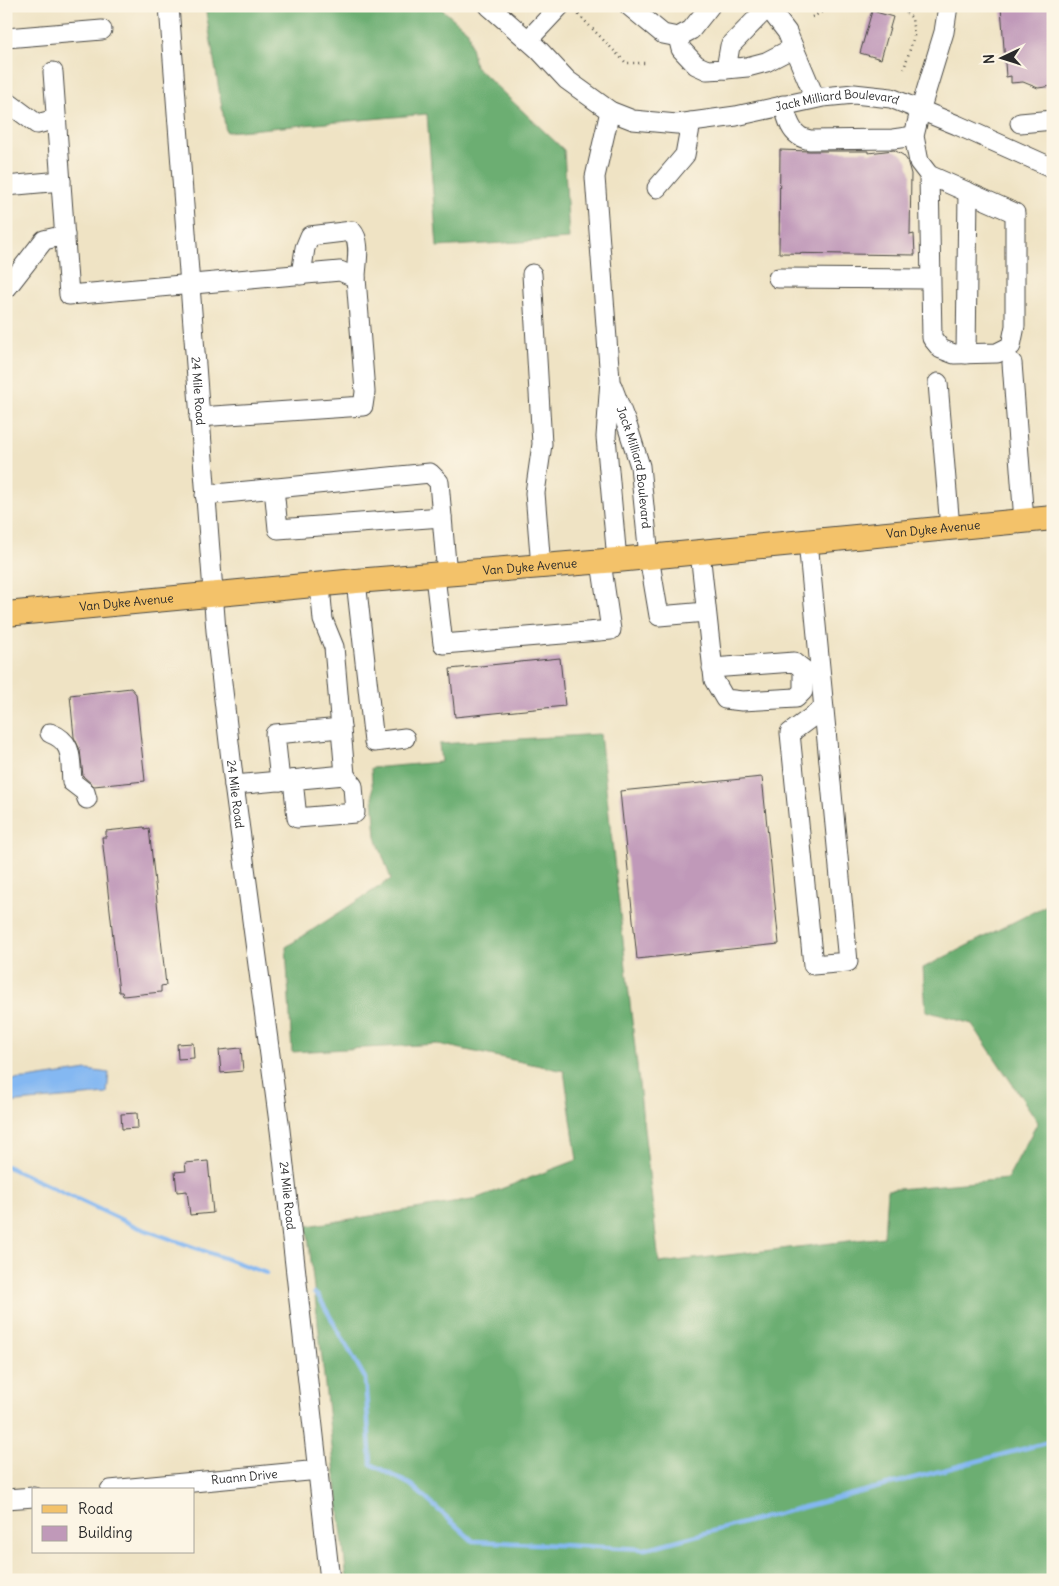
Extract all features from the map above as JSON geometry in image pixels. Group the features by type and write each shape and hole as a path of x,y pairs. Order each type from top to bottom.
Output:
{"main road":[{"name":"Van Dyke Avenue","path":"6,614 609,561 1053,518"}],"street":[{"name":"24 Mile Road","path":"169,6 213,595 234,786 280,1130 330,1580"},
{"name":"Jack Milliard Boulevard","path":"490,6 528,40 567,80 610,111 634,120 677,124 736,116 815,98 854,94 891,98 1053,168"},
{"path":"528,40 560,6"},
{"path":"629,6 663,34 678,37 691,30 710,6"},
{"path":"929,175 932,338 941,349 954,354 997,353 1011,346 1015,317 1015,213 929,175 919,162 914,136 944,32 948,6"},
{"path":"726,69 730,46 767,7 787,32 815,98"},
{"path":"6,38 102,30"},
{"path":"678,37 680,49 696,65 707,70 747,67 766,62 793,48"},
{"path":"53,72 69,295 340,271 356,278"},
{"path":"6,101 37,124 56,119"},
{"path":"783,105 790,126 798,136 810,140 893,139 914,136"},
{"name":"Jack Milliard Boulevard","path":"441,575 442,644 612,630 609,561 610,471 606,437 610,380 595,177 610,111"},
{"path":"1020,123 1053,120"},
{"path":"657,188 685,154 691,122"},
{"path":"6,186 61,181"},
{"path":"966,354 968,192"},
{"path":"199,417 363,406 365,392 356,278 357,243 355,235 352,232 310,236 305,248 301,275"},
{"path":"6,289 44,240 65,235"},
{"path":"532,274 542,444 536,493 541,567"},
{"path":"778,278 930,279"},
{"path":"1012,363 1024,521"},
{"name":"Jack Milliard Boulevard","path":"610,380 640,466 649,556 659,616 706,612"},
{"path":"938,382 950,528"},
{"path":"610,471 640,466"},
{"path":"205,495 430,473 439,482 442,517 441,575"},
{"path":"274,488 278,530 442,517"},
{"path":"808,541 824,708 848,962 813,965 790,733 824,708"},
{"path":"700,552 712,668"},
{"path":"356,582 374,742 405,738"},
{"path":"320,586 323,620 334,647 345,774 352,786 355,813 297,818 276,734 340,728"},
{"path":"50,733 64,740 69,747 72,782 85,792 87,799"},
{"path":"234,786 345,774"},
{"name":"Ruann Drive","path":"131,1488 319,1470"},
{"path":"6,1500 32,1497"}],"path":[{"path":"570,6 626,63 645,63"},
{"path":"812,17 835,6"},
{"path":"899,6 912,18 914,36 904,69"}],"green space":[{"path":"205,6 438,6 468,31 475,66 564,150 569,239 437,247 427,114 226,132"},
{"path":"600,734 659,1263 884,1237 887,1190 1007,1179 1038,1122 972,1024 926,1011 923,968 1053,902 1053,1580 347,1580 307,1226 472,1200 577,1160 564,1071 438,1044 292,1052 286,947 391,879 376,837 371,768 441,762 439,744"}],"water":[{"path":"87,1070 109,1073 107,1094 6,1103 6,1080 27,1079"}],"building":[{"path":"1001,6 1053,6 1053,86 1038,88 1023,82 1011,83 1011,76 1006,77"},
{"path":"872,11 893,17 881,59 860,53"},
{"path":"780,150 868,151 868,153 894,150 903,155 907,160 911,174 910,235 914,234 915,255 779,253"},
{"path":"560,658 565,706 455,717 450,669"},
{"path":"131,688 136,694 145,781 94,786 83,776 80,750 74,737 70,695"},
{"path":"762,777 779,944 637,959 620,791"},
{"path":"144,827 145,829 149,828 166,985 161,986 161,992 123,996 122,992 119,992 102,837 106,837 106,831"},
{"path":"193,1043 194,1058 178,1059 177,1044"},
{"path":"241,1048 243,1071 221,1073 219,1050"},
{"path":"137,1113 138,1128 122,1129 121,1114"},
{"path":"208,1161 213,1213 190,1215 187,1191 177,1192 175,1172 186,1171 185,1163"}],"waterway":[{"path":"6,1166 137,1227 266,1273"},
{"path":"314,1293 319,1297 365,1378 371,1464 411,1485 473,1541 645,1549 1053,1441"}]}
